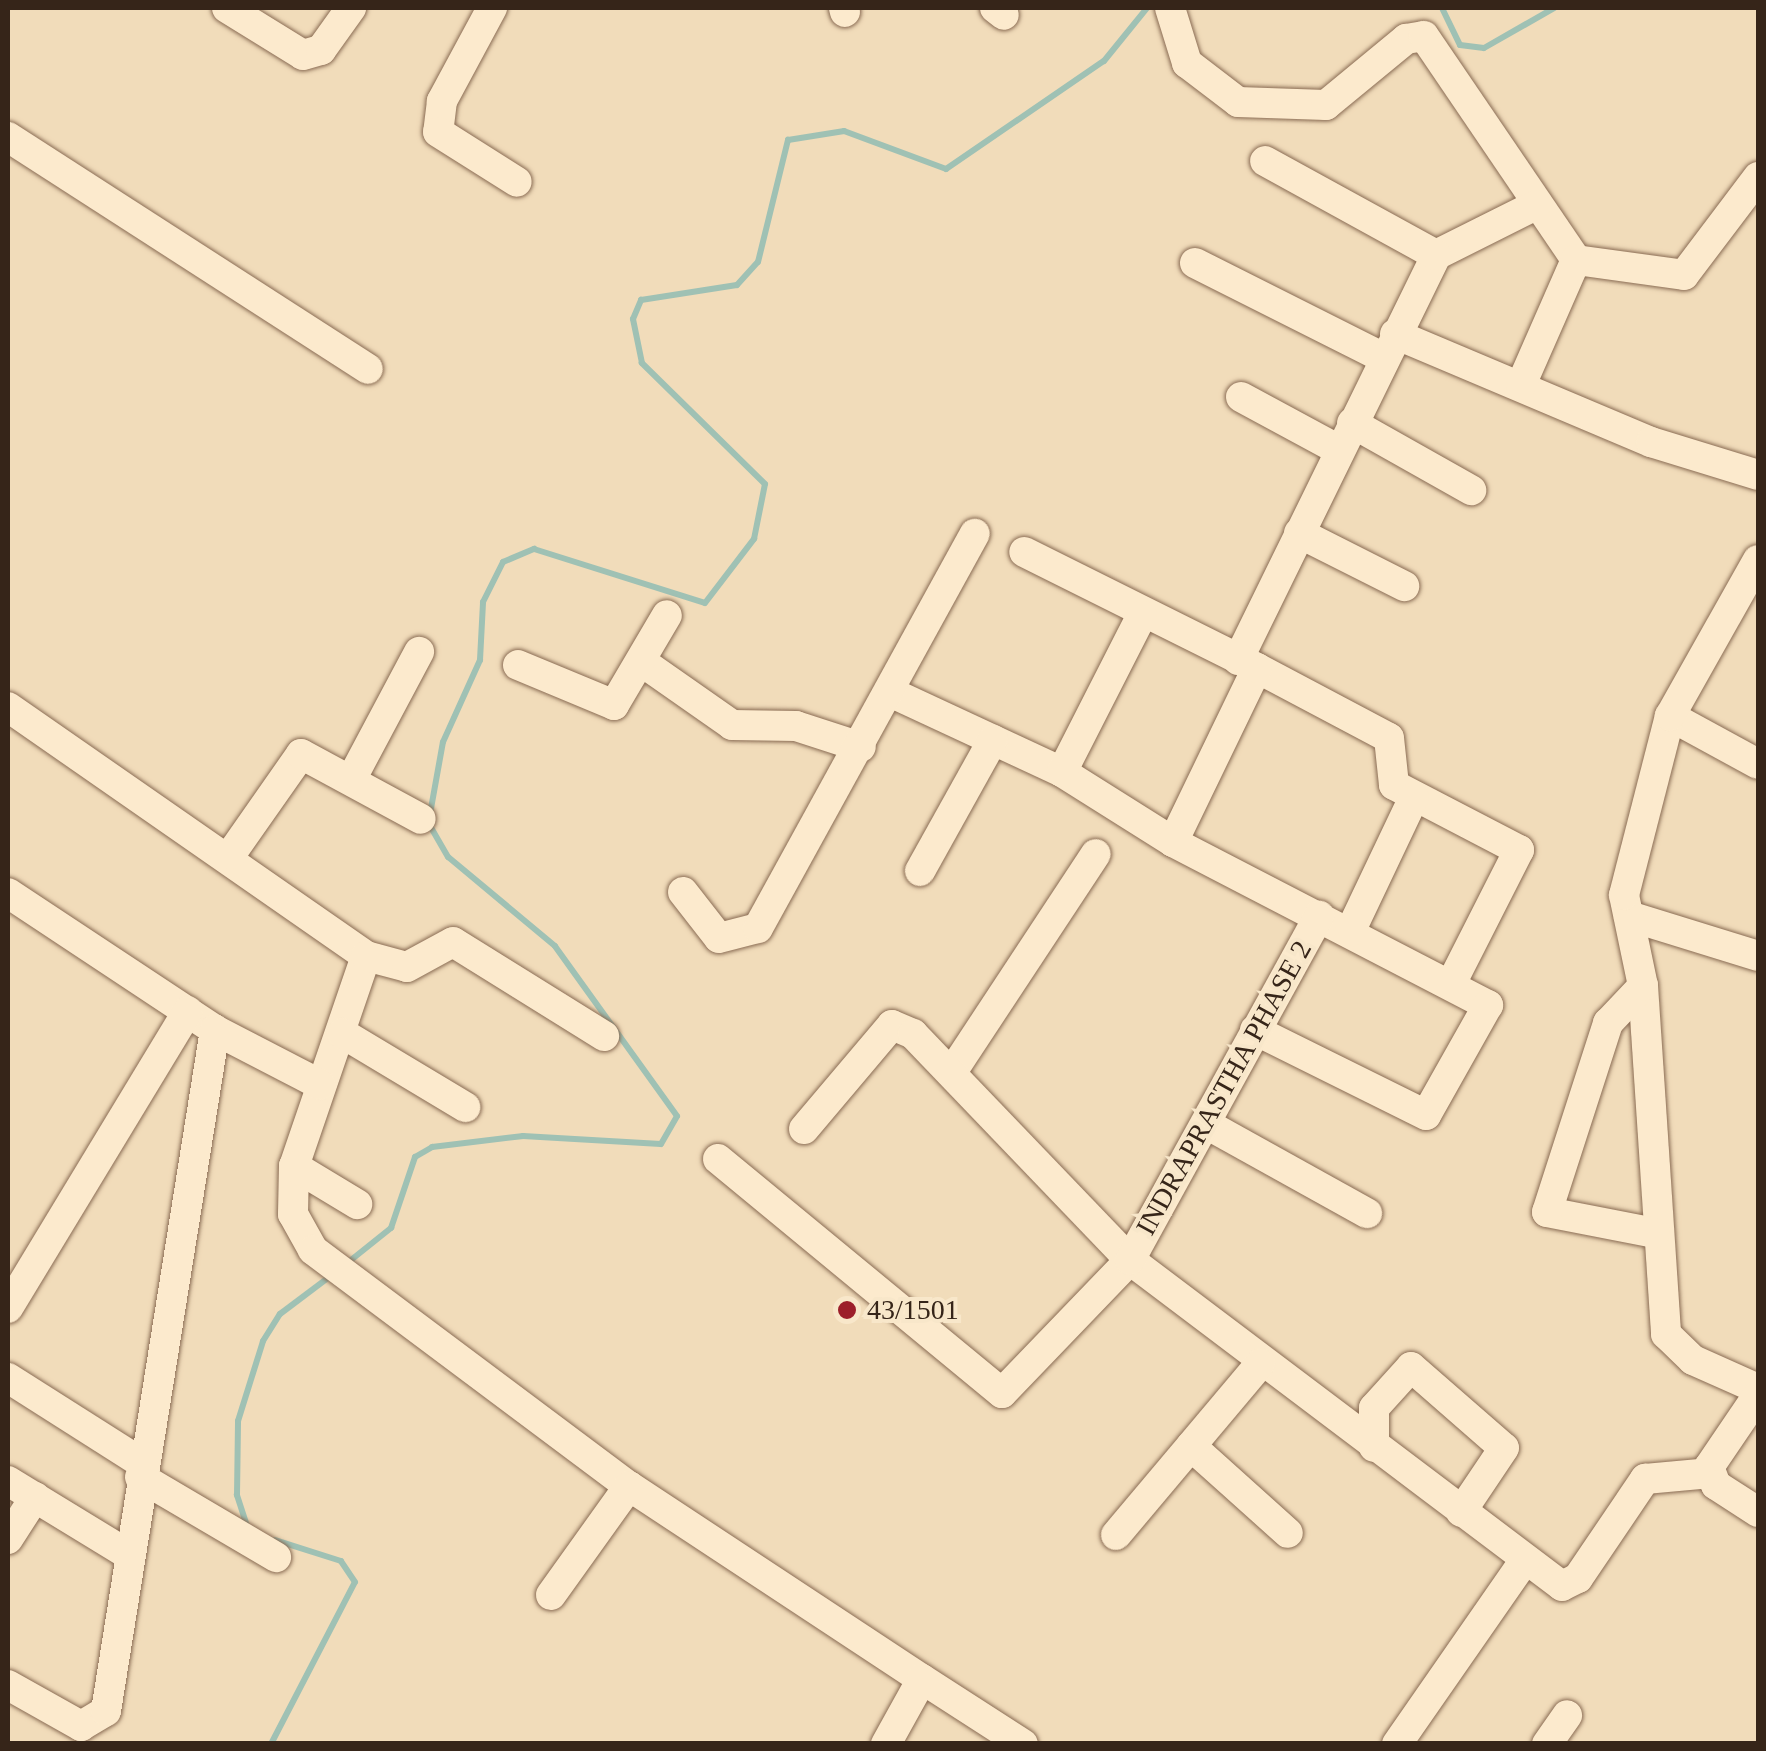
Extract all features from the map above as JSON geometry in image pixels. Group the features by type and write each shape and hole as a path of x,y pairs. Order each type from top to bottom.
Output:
{"street":[{"path":"227,8 303,55 321,50 351,8"},
{"path":"492,8 442,101 438,132 517,182"},
{"path":"1170,8 1187,63 1238,102 1326,104 1406,39 1424,36 1576,260 1684,275 1758,177"},
{"path":"8,136 368,369"},
{"path":"1265,161 1436,255"},
{"path":"1173,842 1299,533 1436,255 1536,204"},
{"path":"1521,385 1576,260"},
{"path":"1195,263 1389,346 1521,385 1651,442 1758,475"},
{"path":"1241,398 1471,490"},
{"path":"1299,533 1404,586"},
{"path":"684,892 719,938 748,936 892,693 975,534"},
{"path":"1024,552 1390,738 1394,786 1519,850 1451,984"},
{"path":"1712,1473 1758,1392 1693,1360 1666,1334 1656,1233 1643,986 1624,895 1670,716 1758,560"},
{"path":"518,665 606,706 645,664 667,615"},
{"path":"1062,772 1142,615"},
{"path":"352,778 420,652"},
{"path":"645,664 732,725 796,726 861,747"},
{"path":"892,693 1062,772 1173,842 1488,1005 1426,1115 1255,1030"},
{"path":"8,707 231,854 366,956 407,967 453,942 604,1036"},
{"path":"1670,716 1758,764"},
{"path":"920,871 993,740"},
{"path":"231,854 294,757 308,754 420,819"},
{"path":"1350,932 1414,797"},
{"path":"952,1072 1096,854"},
{"path":"8,893 215,1030 321,1084"},
{"name":"INDRAPRASTHA PHASE 2","path":"718,1159 1002,1393 1130,1260 1319,916"},
{"path":"1629,916 1758,956"},
{"path":"366,956 294,1166 293,1214 313,1250 357,1288 629,1486 1022,1743"},
{"path":"1643,986 1608,1023 1547,1212 1656,1233"},
{"path":"8,1308 188,1012"},
{"path":"804,1129 892,1025 952,1072 1130,1260 1260,1364 1562,1586 1578,1578 1645,1479 1712,1473 1758,1512"},
{"path":"8,1685 69,1722 101,1718 215,1030"},
{"path":"342,1032 465,1107"},
{"path":"1208,1124 1366,1213"},
{"path":"294,1166 357,1204"},
{"path":"1116,1535 1260,1364"},
{"path":"1374,1447 1374,1408 1411,1367 1504,1448 1461,1512"},
{"path":"8,1378 276,1557"},
{"path":"1191,1446 1288,1533"},
{"path":"8,1481 129,1554"},
{"path":"551,1595 629,1486"},
{"path":"8,1538 34,1497"},
{"path":"1397,1744 1526,1560"},
{"path":"886,1744 922,1679"},
{"path":"1547,1744 1567,1715"}],"waterway":[{"path":"430,814 443,742 480,660 483,602 503,562 534,549 705,603 754,539 765,484 642,363 633,319 641,300 737,285 758,262 788,140 844,131 946,169 1104,61 1147,8"},
{"path":"1442,8 1460,45 1484,48 1554,8"},
{"path":"346,1264 391,1228 415,1157 432,1147 523,1136 661,1144 677,1116 555,946 448,857 430,826"},
{"path":"247,1526 237,1495 238,1421 263,1341 280,1314 332,1275"},
{"path":"271,1744 355,1582 341,1561 275,1540"}],"place":[{"name":"43/1501","path":"847,1310"}]}
